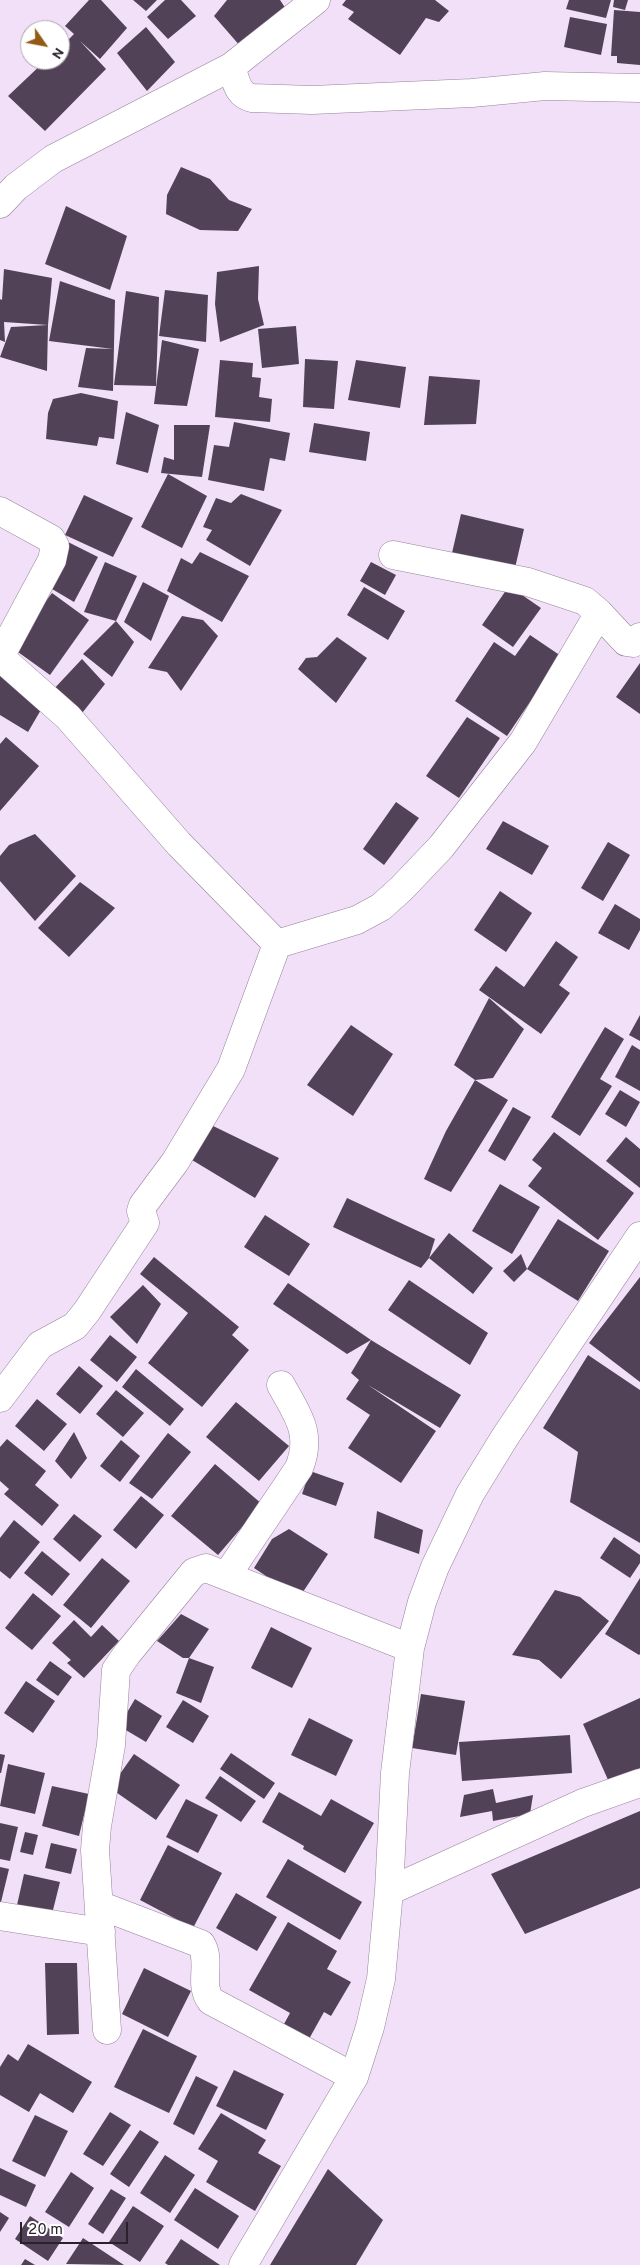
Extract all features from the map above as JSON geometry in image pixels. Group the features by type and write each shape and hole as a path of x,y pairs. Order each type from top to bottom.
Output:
{"street":[{"path":"0,204 16,187 52,159 231,67 316,0"},
{"path":"231,67 240,91 246,97 252,98 312,100 472,92 545,86 640,88"},
{"path":"0,511 51,539 55,546 52,560 0,657 68,717 179,844 277,944"},
{"path":"393,555 528,582 585,602 599,613 626,642 633,643 640,637"},
{"path":"277,944 357,920 381,907 401,889 441,847 523,742 599,613"},
{"path":"0,1398 40,1345 74,1326 87,1311 145,1222 141,1212 143,1205 175,1162 231,1069 277,944"},
{"path":"243,2265 354,2078 370,2027 381,1980 389,1891 395,1772 410,1648 422,1602 435,1568 470,1494 505,1437 640,1236"},
{"path":"227,1575 299,1468 304,1454 302,1423 281,1385"},
{"path":"108,2030 95,1850 96,1826 111,1745 116,1670 126,1654 194,1572 206,1568 410,1648"},
{"path":"389,1891 583,1803 640,1783"},
{"path":"0,1916 100,1918 201,1944 204,1952 205,1992 211,2001 354,2078"}],"building":[{"path":"89,0 101,0 127,28 100,59 80,41 106,69 45,131 8,96 35,70 70,70 70,38 74,34 70,30 70,21"},
{"path":"133,0 157,0 146,11"},
{"path":"165,0 181,0 196,16 168,39 147,17"},
{"path":"227,0 280,0 286,9 241,47 214,16"},
{"path":"346,0 435,0 449,11 439,22 426,18 400,55 348,19 354,12 342,5"},
{"path":"569,0 611,0 606,18 566,9"},
{"path":"614,0 628,0 625,10 613,7"},
{"path":"614,10 640,12 640,65 617,63 617,56 611,56"},
{"path":"570,17 607,24 601,55 564,47"},
{"path":"146,27 175,62 147,91 117,53"},
{"path":"181,167 210,179 229,200 252,209 238,231 200,230 166,214 167,195"},
{"path":"66,206 127,236 110,290 45,264"},
{"path":"259,266 258,299 264,325 220,342 215,304 217,272"},
{"path":"4,269 52,278 48,325 4,322 5,342 0,340 0,299 2,300"},
{"path":"60,281 115,300 113,391 78,387 86,348 113,349 49,341"},
{"path":"165,290 208,295 206,342 159,336"},
{"path":"126,291 159,297 156,386 114,385"},
{"path":"48,325 47,371 0,357 11,327"},
{"path":"296,326 299,364 262,368 258,329"},
{"path":"162,340 199,349 187,406 154,404"},
{"path":"305,359 338,361 334,409 303,407"},
{"path":"220,360 253,363 252,377 261,378 259,397 272,399 270,422 215,417"},
{"path":"356,360 406,367 400,408 348,400"},
{"path":"429,376 480,380 476,424 424,425"},
{"path":"81,393 118,401 114,439 99,437 97,446 46,439 48,413 53,399"},
{"path":"126,412 159,425 148,473 116,464"},
{"path":"234,422 290,433 285,461 270,458 264,491 208,480 214,445 229,447"},
{"path":"314,423 370,432 366,461 309,452"},
{"path":"174,425 210,425 202,477 161,473 164,457 174,460"},
{"path":"168,474 207,496 182,548 141,527"},
{"path":"241,494 282,510 250,566 206,540 212,530 203,527 216,498 231,503"},
{"path":"84,495 133,518 113,557 65,535"},
{"path":"461,514 524,529 515,568 452,553"},
{"path":"68,542 98,557 74,602 47,586"},
{"path":"200,552 249,576 222,622 167,591 181,558 192,564"},
{"path":"105,562 137,576 116,621 84,612"},
{"path":"371,562 396,575 385,595 360,581"},
{"path":"143,582 169,596 151,641 124,622"},
{"path":"509,586 541,608 513,647 482,625"},
{"path":"364,587 405,611 388,640 347,615"},
{"path":"52,593 89,620 50,675 11,647"},
{"path":"182,616 203,620 218,636 181,691 167,672 148,668"},
{"path":"116,621 134,642 112,677 83,654"},
{"path":"530,635 561,656 507,736 455,701 494,642 515,656"},
{"path":"337,637 367,658 336,703 298,669 306,658 317,657"},
{"path":"82,659 105,684 79,717 51,692"},
{"path":"640,663 640,714 616,697"},
{"path":"0,674 42,708 28,732 0,715"},
{"path":"467,717 500,738 459,798 426,776"},
{"path":"6,737 39,766 0,811 0,744"},
{"path":"396,802 419,818 384,865 363,849"},
{"path":"503,821 549,846 532,875 486,849"},
{"path":"35,834 76,876 35,921 0,881 0,856 9,845"},
{"path":"608,842 630,855 603,901 581,888"},
{"path":"80,882 115,908 69,957 38,928"},
{"path":"500,891 532,913 506,952 474,930"},
{"path":"615,904 640,919 640,930 629,950 598,933"},
{"path":"556,941 578,957 559,985 570,993 541,1034 479,990 496,966 524,987"},
{"path":"489,998 524,1029 493,1078 475,1080 454,1065"},
{"path":"640,1015 640,1041 629,1035"},
{"path":"351,1025 393,1054 353,1116 307,1085"},
{"path":"605,1027 624,1039 600,1079 612,1086 580,1136 551,1117"},
{"path":"632,1045 640,1050 640,1091 615,1077"},
{"path":"475,1080 508,1100 451,1192 424,1179 446,1131"},
{"path":"620,1090 640,1102 626,1127 605,1114"},
{"path":"513,1107 531,1117 505,1161 488,1151"},
{"path":"209,1124 279,1158 255,1198 192,1160"},
{"path":"554,1132 634,1193 598,1240 528,1186 542,1168 532,1160"},
{"path":"626,1137 640,1149 640,1188 606,1161"},
{"path":"500,1184 540,1207 512,1254 472,1231"},
{"path":"347,1198 435,1239 429,1258 421,1268 333,1227"},
{"path":"265,1215 310,1244 289,1276 244,1247"},
{"path":"558,1219 609,1251 578,1301 527,1269"},
{"path":"449,1233 493,1268 473,1294 429,1258"},
{"path":"521,1254 527,1269 514,1282 503,1271"},
{"path":"154,1257 239,1327 232,1335 249,1350 202,1407 148,1363 188,1313 140,1274"},
{"path":"640,1277 640,1382 589,1343"},
{"path":"409,1280 488,1333 470,1365 388,1310"},
{"path":"288,1283 371,1340 347,1354 273,1304"},
{"path":"143,1285 161,1304 137,1344 110,1317"},
{"path":"110,1335 137,1357 117,1382 90,1360"},
{"path":"371,1340 461,1395 440,1428 368,1385 436,1431 401,1483 348,1448 370,1415 346,1399 359,1380 351,1373"},
{"path":"588,1355 640,1390 640,1543 570,1502 578,1452 543,1428"},
{"path":"79,1366 103,1386 80,1414 56,1394"},
{"path":"136,1369 184,1409 170,1426 122,1387"},
{"path":"116,1390 144,1413 123,1437 96,1414"},
{"path":"37,1399 67,1424 44,1451 15,1426"},
{"path":"236,1402 289,1446 259,1481 206,1437"},
{"path":"74,1432 87,1458 71,1479 55,1461"},
{"path":"168,1433 191,1452 152,1499 129,1483"},
{"path":"7,1439 46,1471 35,1485 59,1505 42,1526 4,1494 9,1489 0,1481 0,1447"},
{"path":"121,1440 140,1456 120,1482 100,1466"},
{"path":"215,1464 262,1504 218,1555 171,1516"},
{"path":"310,1471 344,1483 336,1506 302,1494"},
{"path":"141,1496 164,1515 136,1549 113,1530"},
{"path":"377,1511 423,1530 419,1554 374,1538"},
{"path":"74,1514 102,1536 80,1562 53,1539"},
{"path":"14,1520 40,1542 10,1579 0,1571 0,1538"},
{"path":"289,1529 328,1554 299,1598 254,1568 272,1539"},
{"path":"614,1537 640,1555 640,1563 630,1578 600,1558"},
{"path":"42,1551 70,1574 52,1596 24,1573"},
{"path":"102,1558 130,1581 91,1628 63,1605"},
{"path":"640,1578 640,1654 639,1655 605,1634"},
{"path":"555,1590 580,1597 609,1621 561,1679 539,1660 512,1655"},
{"path":"33,1593 61,1616 32,1650 5,1628"},
{"path":"181,1614 209,1629 189,1658 183,1658 157,1641"},
{"path":"74,1620 91,1637 102,1625 119,1641 84,1678 67,1663 71,1660 52,1643"},
{"path":"271,1627 312,1648 292,1688 251,1668"},
{"path":"189,1658 214,1667 201,1703 176,1693"},
{"path":"50,1661 72,1677 58,1696 36,1680"},
{"path":"26,1681 55,1701 33,1733 4,1713"},
{"path":"421,1694 465,1701 456,1755 412,1748"},
{"path":"640,1698 640,1768 609,1782 583,1724"},
{"path":"135,1699 162,1716 146,1742 119,1726"},
{"path":"183,1700 209,1716 193,1743 166,1727"},
{"path":"309,1718 353,1740 336,1776 291,1755"},
{"path":"570,1735 572,1773 462,1781 459,1742"},
{"path":"231,1753 275,1783 264,1799 220,1769"},
{"path":"0,1754 5,1755 1,1773 0,1773"},
{"path":"134,1754 180,1785 156,1820 110,1788"},
{"path":"8,1764 45,1773 35,1814 0,1806"},
{"path":"220,1776 256,1801 241,1822 205,1798"},
{"path":"52,1786 89,1794 79,1836 42,1826"},
{"path":"493,1789 496,1803 533,1795 530,1814 493,1821 492,1811 460,1817 464,1795"},
{"path":"279,1792 321,1816 331,1799 374,1823 345,1873 303,1849 304,1846 262,1822"},
{"path":"186,1799 218,1815 198,1853 166,1837"},
{"path":"640,1811 640,1888 525,1934 491,1874"},
{"path":"0,1823 18,1827 10,1861 0,1859"},
{"path":"25,1832 38,1835 33,1855 20,1852"},
{"path":"51,1843 77,1849 71,1874 45,1868"},
{"path":"168,1845 222,1873 193,1928 140,1900"},
{"path":"288,1859 362,1902 340,1940 266,1897"},
{"path":"0,1867 9,1869 1,1902 0,1902"},
{"path":"24,1874 60,1882 52,1914 17,1905"},
{"path":"236,1893 277,1917 257,1951 216,1928"},
{"path":"288,1922 337,1951 327,1969 351,1982 331,2016 324,2012 309,2039 284,2024 290,2013 249,1990"},
{"path":"45,1963 77,1963 79,2034 47,2035"},
{"path":"144,1968 191,1991 168,2037 122,2014"},
{"path":"143,2029 197,2056 169,2113 114,2087"},
{"path":"28,2044 92,2082 73,2113 40,2093 29,2112 0,2095 0,2067 8,2054 18,2061"},
{"path":"234,2070 284,2094 266,2130 216,2106"},
{"path":"196,2076 218,2087 194,2135 173,2124"},
{"path":"110,2112 131,2125 103,2166 83,2154"},
{"path":"221,2113 266,2140 258,2153 281,2166 255,2211 206,2182 218,2161 198,2149"},
{"path":"35,2115 68,2131 45,2177 12,2161"},
{"path":"140,2130 159,2142 129,2187 110,2174"},
{"path":"165,2155 195,2175 170,2213 140,2193"},
{"path":"0,2168 36,2185 26,2207 0,2195"},
{"path":"328,2169 383,2220 356,2265 270,2265"},
{"path":"71,2172 94,2188 69,2227 45,2212"},
{"path":"195,2188 239,2216 218,2249 174,2220"},
{"path":"111,2189 126,2198 103,2234 88,2224"},
{"path":"133,2206 164,2226 140,2262 109,2242"},
{"path":"0,2212 9,2218 0,2232"},
{"path":"30,2216 63,2238 48,2261 15,2239"},
{"path":"83,2238 124,2265 66,2264"},
{"path":"181,2239 220,2265 168,2265 165,2263"},
{"path":"25,2259 35,2265 21,2265"}]}
